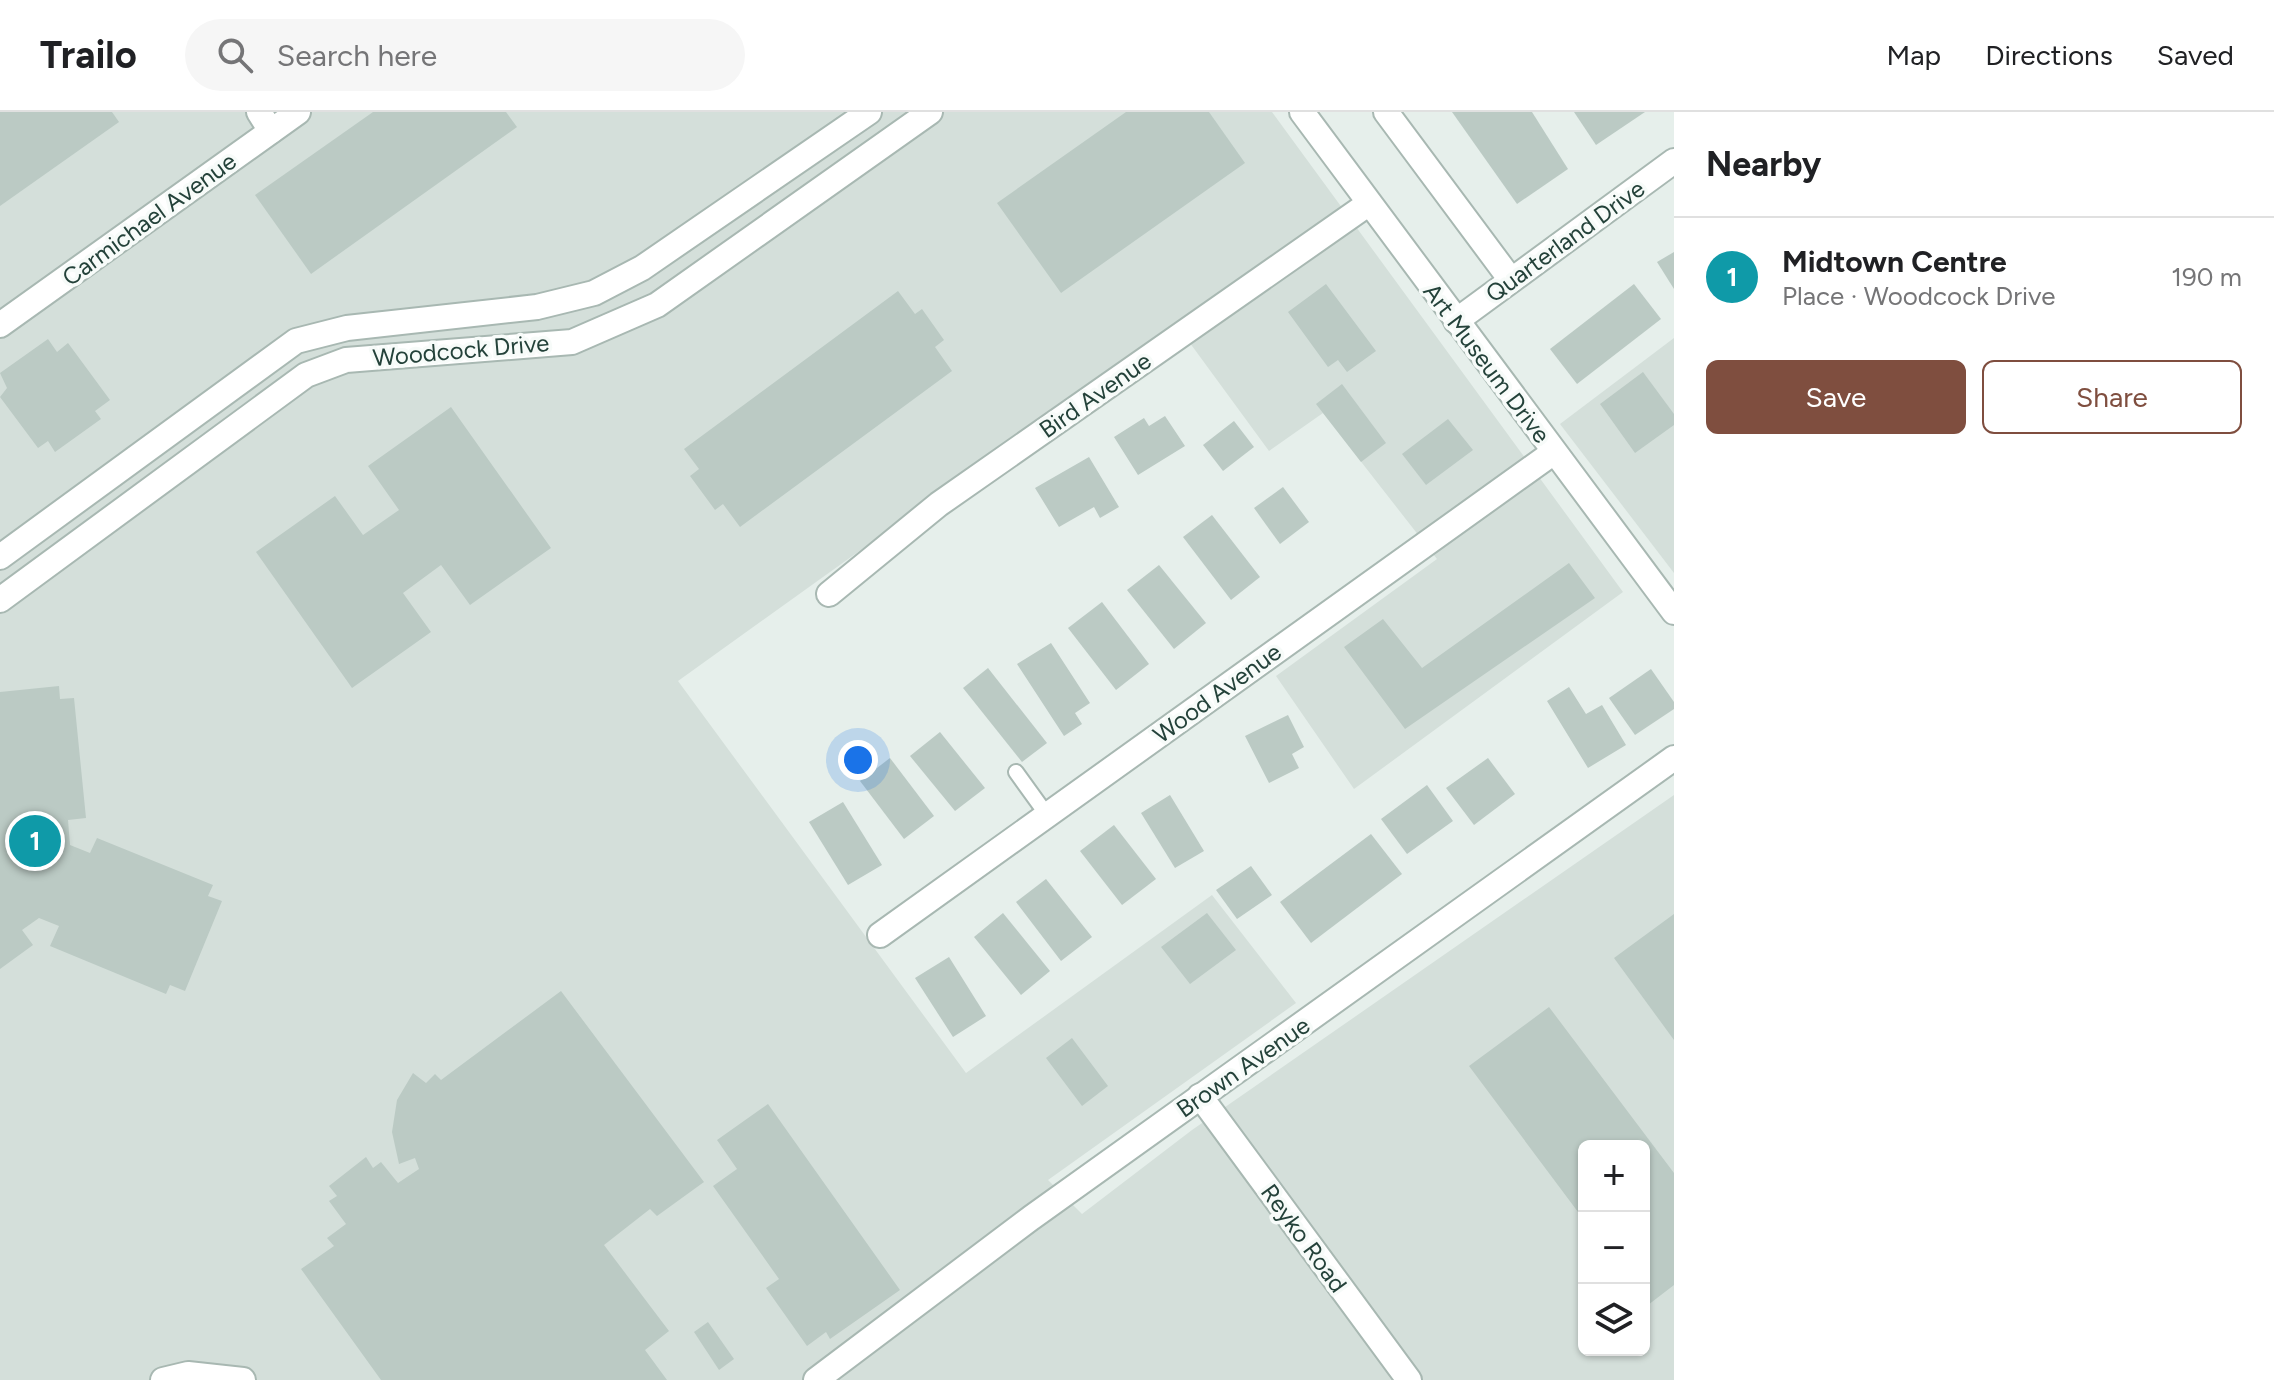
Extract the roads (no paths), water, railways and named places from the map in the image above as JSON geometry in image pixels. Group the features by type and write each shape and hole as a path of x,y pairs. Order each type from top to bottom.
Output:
{"street":[{"name":"Carmichael Avenue","path":"0,325 265,121 298,112"},
{"name":"Woodcock Drive","path":"0,557 296,341 347,328 537,307 594,293 642,268 869,112"},
{"name":"Woodcock Drive","path":"0,600 306,375 346,360 572,342 657,305 930,112"},
{"name":"Art Museum Drive","path":"1302,112 1674,612"},
{"path":"1386,112 1511,280"},
{"name":"Quarterland Drive","path":"1456,321 1674,161"},
{"name":"Bird Avenue","path":"829,594 939,504 1368,204"},
{"name":"Wood Avenue","path":"880,935 1554,452"},
{"name":"Brown Avenue","path":"816,1380 1200,1096 1275,1046 1674,758"},
{"name":"Reyko Road","path":"1200,1096 1409,1380"},
{"path":"163,1380 188,1374 243,1380"}],"lane":[{"path":"1016,772 1047,815"}],"place":[{"name":"Midtown Centre","path":"35,841"}]}
